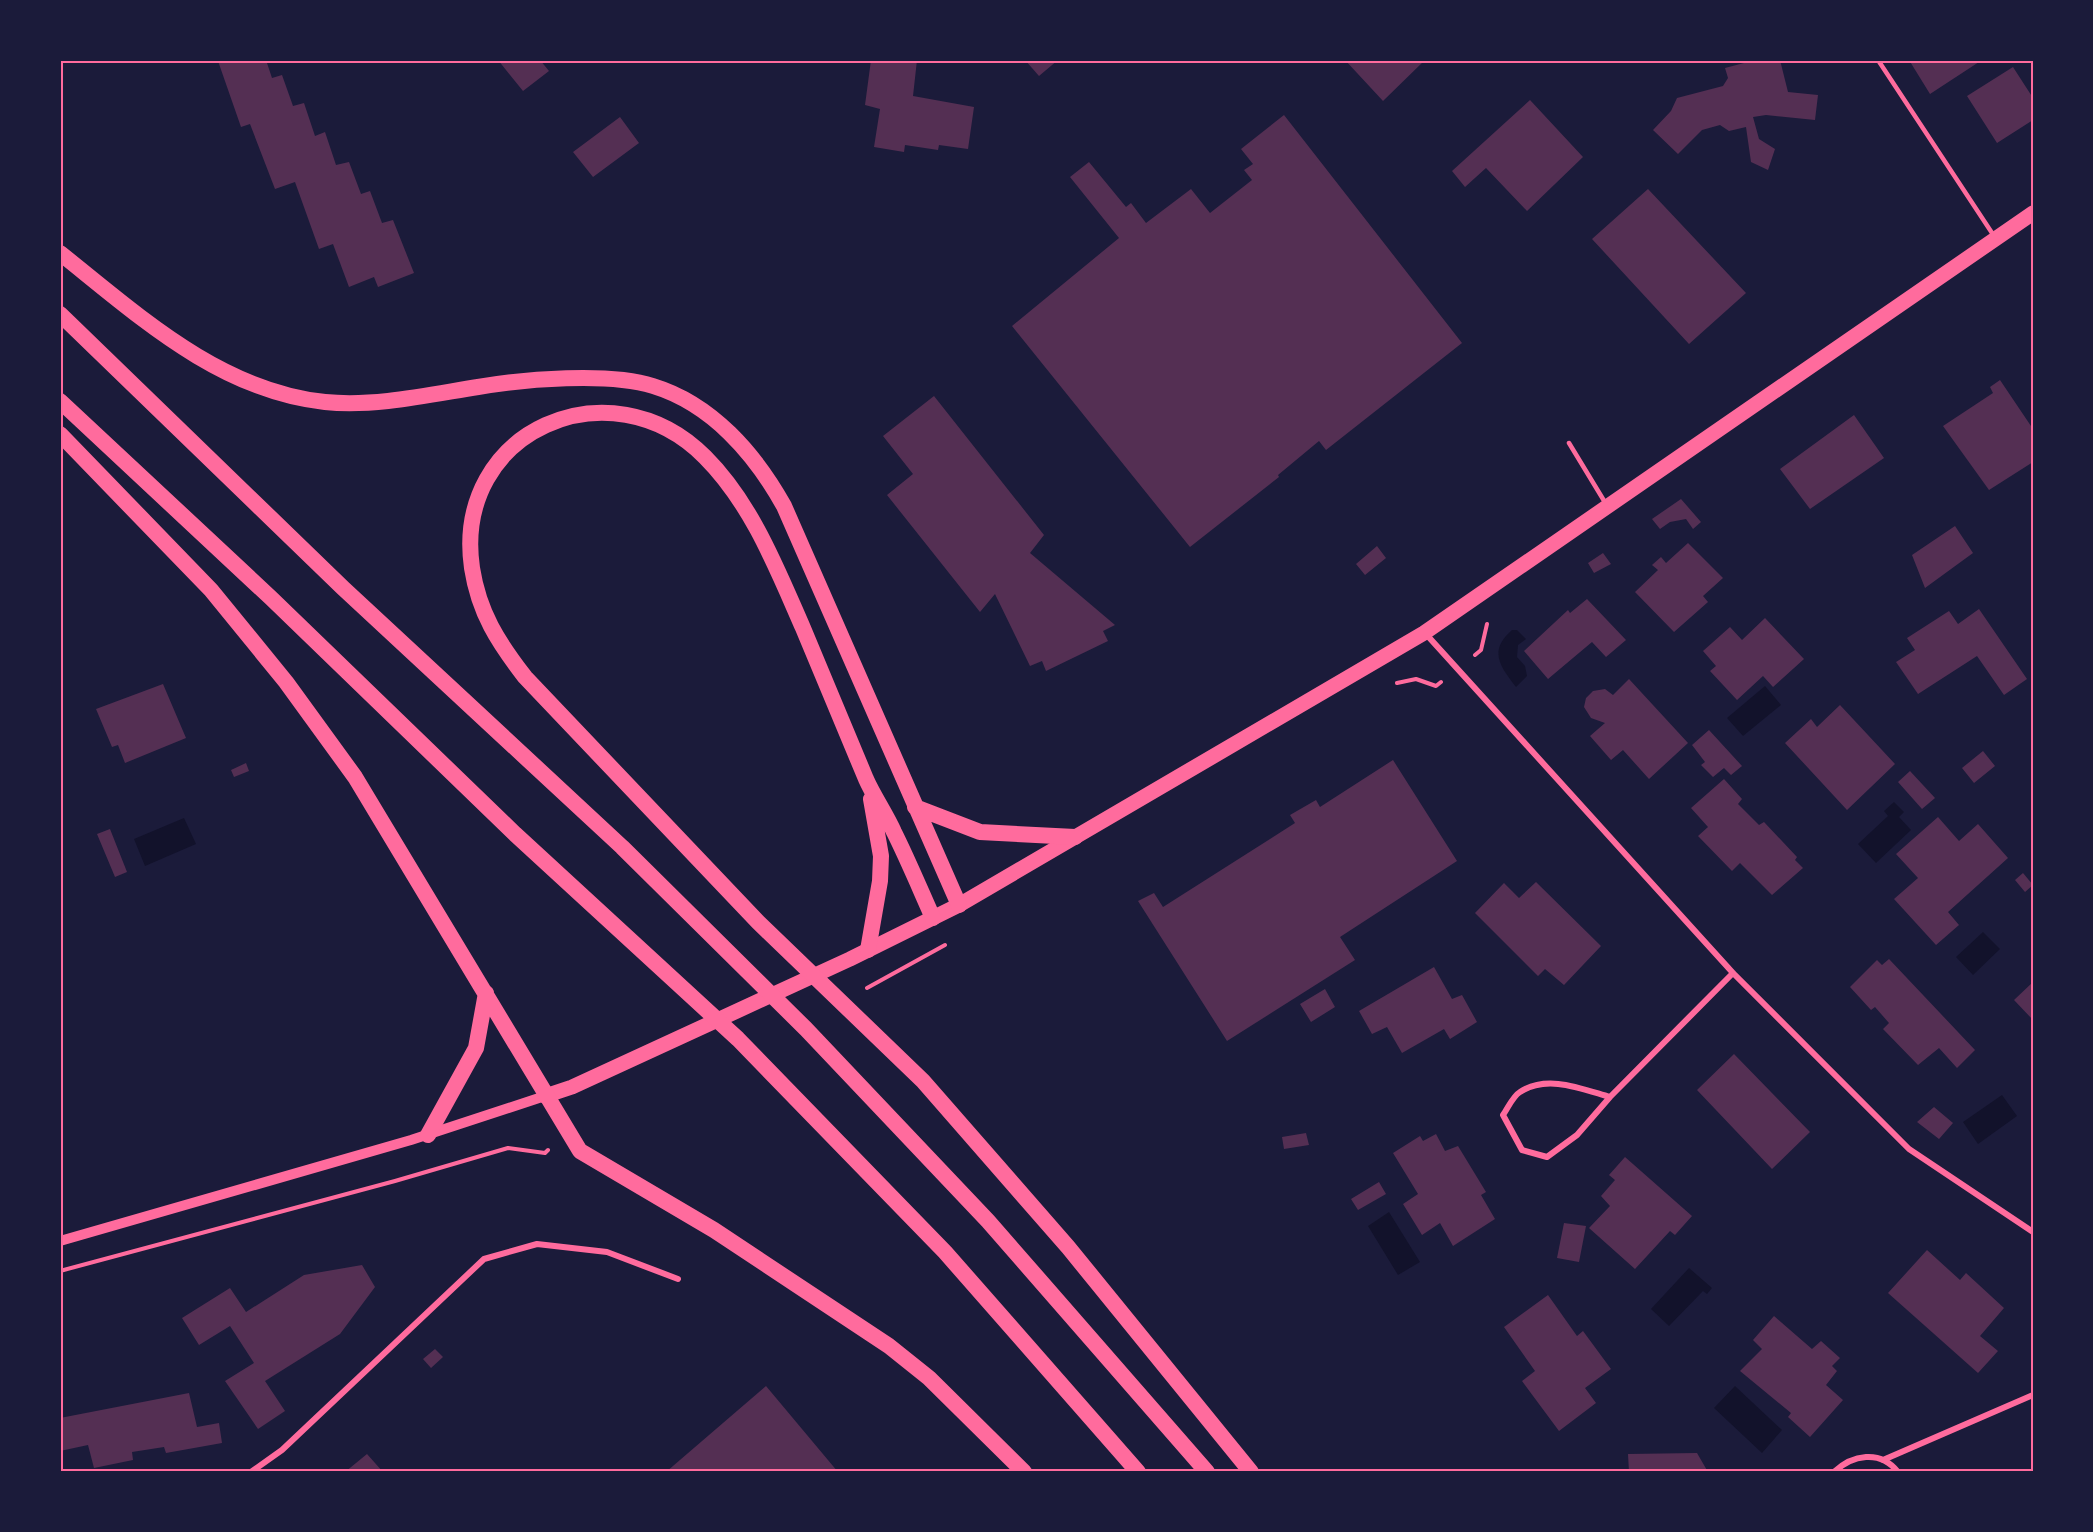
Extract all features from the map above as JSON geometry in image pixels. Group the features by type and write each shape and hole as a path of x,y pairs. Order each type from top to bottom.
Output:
{"highway":[{"path":"60,254 159,332 212,366 277,393 325,402 375,402 525,381 614,380 653,386 690,403 718,422 745,449 768,477 779,496 958,904"},
{"path":"60,314 343,588 622,847 806,1029 988,1221 1207,1472"},
{"path":"60,401 271,598 515,834 738,1040 945,1252 1138,1472"},
{"path":"933,918 894,831 869,786 778,569 742,505 705,456 680,436 653,422 615,412 583,413 550,421 525,435 503,453 481,493 470,539 472,566 484,614 506,653 525,677 758,922 922,1082 1068,1246 1251,1472"},
{"path":"60,434 211,590 286,682 355,777 486,993 567,1134 580,1150 714,1230 889,1346 929,1378 1024,1472"},
{"path":"868,950 880,881 881,856 869,786"},
{"path":"915,807 980,832 1075,837"},
{"path":"428,1135 476,1048 486,993"}],"main road":[{"path":"545,1096 572,1087 933,918 1424,633 2033,213"}],"street":[{"path":"1424,633 1733,973 1909,1149 2033,1232"},
{"path":"1610,1097 1579,1088 1542,1082 1518,1093 1503,1115 1522,1150 1547,1157 1577,1136 1610,1097 1733,973"},
{"path":"60,1241 428,1135 545,1096"},
{"path":"251,1472 282,1450 484,1259 537,1244 607,1252 678,1278"},
{"path":"1883,1460 2033,1395"},
{"path":"1834,1472 1844,1463 1856,1457 1870,1456 1883,1460 1898,1472"}],"lane":[{"path":"1878,60 1996,238"},
{"path":"1569,443 1607,506"}],"path":[{"path":"60,1271 395,1181 508,1148 545,1153 567,1134"}],"shaded area":[{"path":"1512,630 1517,630 1526,639 1518,645 1517,657 1525,666 1527,676 1516,687 1501,665 1498,652 1500,645"},
{"path":"1765,686 1781,705 1743,736 1727,718"},
{"path":"1894,802 1904,812 1899,817 1911,830 1876,863 1858,844 1888,816 1884,811"},
{"path":"184,818 196,844 145,866 134,839"},
{"path":"1983,932 2000,949 1973,975 1956,957"},
{"path":"2002,1095 2017,1116 1978,1144 1963,1122"},
{"path":"1389,1212 1420,1262 1398,1275 1368,1226"},
{"path":"1689,1268 1712,1288 1707,1294 1703,1291 1669,1326 1651,1309"},
{"path":"1735,1386 1782,1430 1762,1453 1714,1408"}],"building":[{"path":"209,60 266,60 272,78 282,75 293,106 304,103 315,136 325,132 336,165 349,162 361,194 370,191 382,223 393,220 414,273 378,287 374,277 349,287 333,244 319,249 295,182 275,189 250,124 241,127 218,61 210,63"},
{"path":"498,60 540,60 549,71 523,91"},
{"path":"871,60 917,60 913,96 974,107 968,149 939,145 938,150 905,145 904,152 874,147 880,109 865,105"},
{"path":"1025,60 1058,60 1039,76"},
{"path":"1345,60 1425,60 1383,101"},
{"path":"1743,60 1780,60 1788,92 1818,95 1815,120 1766,115 1753,117 1759,139 1775,149 1768,170 1751,162 1746,127 1729,131 1720,125 1702,130 1678,154 1653,130 1671,111 1677,98 1723,86 1728,78 1725,68 1744,63"},
{"path":"1909,60 1982,60 1930,94"},
{"path":"2013,67 2033,98 2033,120 1997,143 1967,96"},
{"path":"1530,100 1583,157 1527,211 1486,168 1465,187 1452,171"},
{"path":"1284,115 1462,343 1326,450 1319,441 1278,475 1279,477 1190,547 1012,326 1119,238 1070,177 1089,162 1126,207 1131,203 1146,223 1191,189 1210,213 1252,180 1244,170 1253,164 1241,149"},
{"path":"620,117 639,143 593,177 573,152"},
{"path":"1648,189 1746,293 1689,344 1592,239"},
{"path":"2000,380 2033,429 2033,462 1989,490 1943,426 1993,393 1990,387"},
{"path":"934,396 1044,535 1030,553 1115,625 1103,631 1108,641 1046,671 1042,661 1030,666 995,594 980,612 887,495 913,474 883,436"},
{"path":"1854,415 1884,458 1810,509 1780,469"},
{"path":"1681,499 1701,522 1693,529 1686,519 1670,522 1660,529 1652,519"},
{"path":"1955,526 1973,553 1925,588 1912,555"},
{"path":"1688,543 1723,578 1703,596 1708,602 1674,632 1635,592 1658,570 1652,565 1661,557 1666,563"},
{"path":"1377,546 1386,558 1365,575 1356,564"},
{"path":"1603,553 1611,564 1594,573 1588,563"},
{"path":"1587,599 1626,640 1606,657 1592,642 1548,679 1524,651 1568,610 1570,613"},
{"path":"1979,609 2027,679 2004,695 1977,656 1918,694 1896,662 1915,650 1907,638 1949,611 1958,624"},
{"path":"1765,618 1804,659 1773,687 1763,676 1737,700 1710,671 1716,666 1703,651 1730,627 1742,640"},
{"path":"1629,679 1688,743 1649,779 1623,750 1611,760 1590,736 1605,723 1591,718 1584,707 1586,698 1593,691 1605,689 1613,695"},
{"path":"163,684 186,738 125,763 118,745 112,747 96,709"},
{"path":"1840,705 1895,764 1847,810 1785,743 1811,719 1817,727"},
{"path":"1709,730 1742,766 1731,775 1724,768 1713,777 1701,765 1705,762 1692,745"},
{"path":"1983,751 1995,766 1974,783 1962,768"},
{"path":"1393,760 1457,861 1340,937 1355,960 1227,1041 1138,901 1154,893 1163,907 1295,823 1290,815 1316,800 1320,807"},
{"path":"246,763 249,771 234,777 231,770"},
{"path":"1910,771 1935,798 1922,809 1898,782"},
{"path":"1724,779 1742,799 1738,804 1759,825 1764,822 1797,857 1795,860 1803,868 1772,895 1740,863 1732,871 1698,836 1708,827 1691,808"},
{"path":"1938,817 1959,841 1978,824 2008,858 1948,912 1959,925 1936,945 1894,899 1918,878 1896,854"},
{"path":"110,829 127,872 115,877 97,834"},
{"path":"2023,873 2033,885 2025,892 2015,880"},
{"path":"1536,882 1601,946 1564,985 1545,969 1538,976 1475,913 1504,883 1519,898"},
{"path":"1889,959 1975,1050 1957,1068 1939,1048 1918,1065 1883,1029 1889,1023 1875,1007 1871,1010 1850,987 1877,960 1882,965"},
{"path":"1434,967 1452,999 1462,995 1477,1022 1450,1039 1444,1029 1402,1053 1387,1027 1372,1034 1359,1011"},
{"path":"2033,982 2033,1020 2014,1000"},
{"path":"1325,989 1335,1007 1311,1022 1300,1004"},
{"path":"1734,1054 1810,1132 1772,1169 1697,1090"},
{"path":"1934,1107 1953,1123 1939,1139 1917,1122"},
{"path":"1306,1133 1309,1145 1284,1149 1282,1137"},
{"path":"1436,1134 1445,1151 1458,1146 1486,1192 1481,1195 1495,1219 1453,1246 1440,1223 1422,1235 1403,1204 1418,1194 1393,1153 1420,1136 1423,1141"},
{"path":"1625,1157 1692,1216 1675,1235 1670,1231 1635,1269 1589,1228 1610,1206 1601,1196 1615,1180 1609,1175"},
{"path":"1379,1182 1386,1194 1358,1210 1351,1199"},
{"path":"1564,1223 1586,1226 1579,1262 1557,1258"},
{"path":"1927,1250 1960,1280 1966,1273 2004,1308 1980,1336 1998,1351 1978,1373 1888,1293"},
{"path":"362,1265 375,1287 340,1334 265,1381 285,1411 258,1429 225,1381 254,1363 230,1326 199,1345 182,1318 230,1288 246,1312 304,1275"},
{"path":"1548,1295 1577,1336 1583,1331 1611,1369 1585,1388 1596,1403 1559,1431 1522,1381 1535,1371 1504,1327"},
{"path":"1774,1316 1812,1349 1821,1341 1840,1358 1832,1366 1837,1371 1826,1385 1843,1400 1810,1437 1788,1417 1791,1413 1740,1371 1762,1349 1753,1340"},
{"path":"435,1349 443,1357 431,1368 423,1359"},
{"path":"766,1386 838,1472 666,1472"},
{"path":"189,1393 197,1427 219,1423 222,1443 166,1453 164,1447 132,1452 133,1460 94,1468 88,1445 60,1451 60,1418"},
{"path":"1697,1453 1708,1472 1629,1472 1628,1454"},
{"path":"367,1454 383,1472 345,1472"}]}
